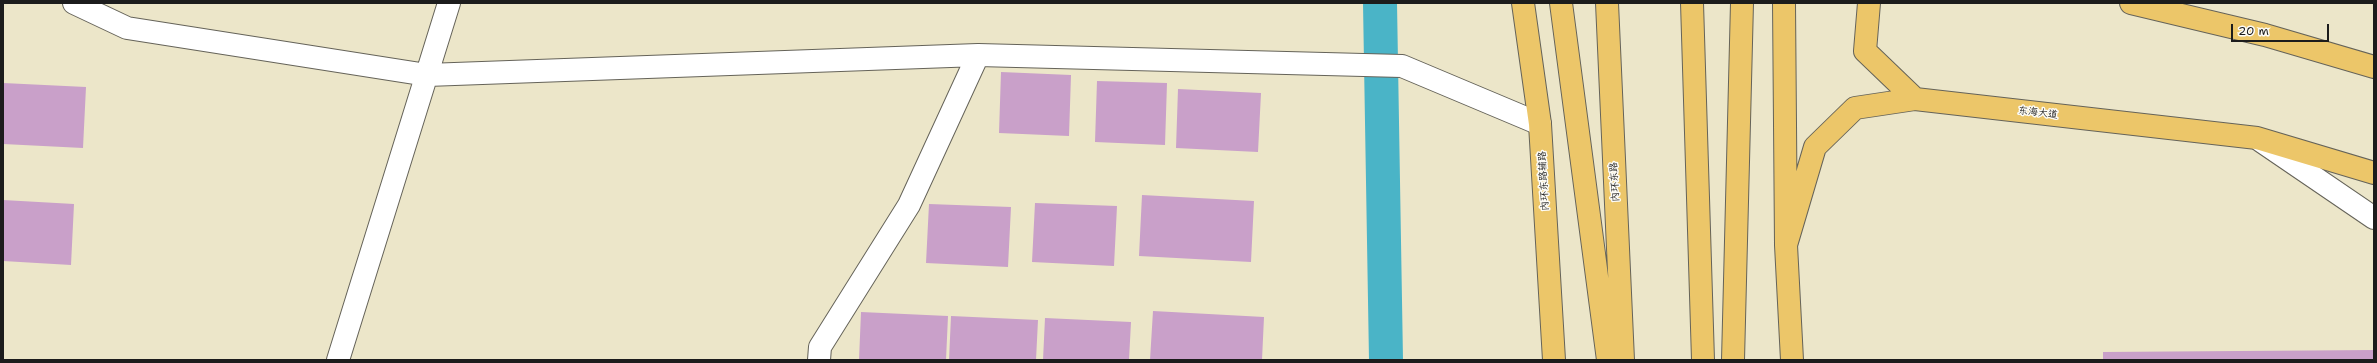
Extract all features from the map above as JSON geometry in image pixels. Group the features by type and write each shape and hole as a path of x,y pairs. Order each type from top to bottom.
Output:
{"main road":[{"name":"内环东路辅路","path":"1523,3 1540,124 1554,360"},
{"path":"1561,3 1608,360"},
{"name":"内环东路","path":"1607,3 1623,360"},
{"path":"1692,3 1703,360"},
{"path":"1733,360 1742,3"},
{"path":"1784,3 1786,245 1792,360"},
{"path":"1869,3 1865,51 1915,99"},
{"path":"2131,3 2265,35 2374,67"},
{"name":"东海大道","path":"1786,245 1815,146 1855,108 1915,99 2257,138 2374,173"}],"street":[{"path":"74,3 127,28 427,75 978,55 1402,66 1540,124"},
{"path":"338,360 449,3"},
{"path":"819,360 820,347 909,205 978,55"},
{"path":"2257,138 2374,218"}],"building":[{"path":"1001,72 1071,75 1069,136 999,133"},
{"path":"1097,81 1167,83 1165,145 1095,142"},
{"path":"3,83 86,87 83,148 3,144"},
{"path":"1178,89 1261,93 1258,152 1176,148"},
{"path":"1142,195 1254,201 1251,262 1139,256"},
{"path":"3,200 74,204 71,265 3,261"},
{"path":"1035,203 1117,206 1114,266 1032,262"},
{"path":"929,204 1011,207 1008,267 926,263"},
{"path":"1153,311 1264,317 1262,360 1150,360"},
{"path":"861,312 948,316 946,360 859,360"},
{"path":"951,316 1038,320 1036,360 949,360"},
{"path":"1045,318 1131,322 1129,360 1043,360"},
{"path":"2374,350 2374,360 2103,360 2103,352"}],"waterway":[{"path":"1380,3 1386,360"}]}
